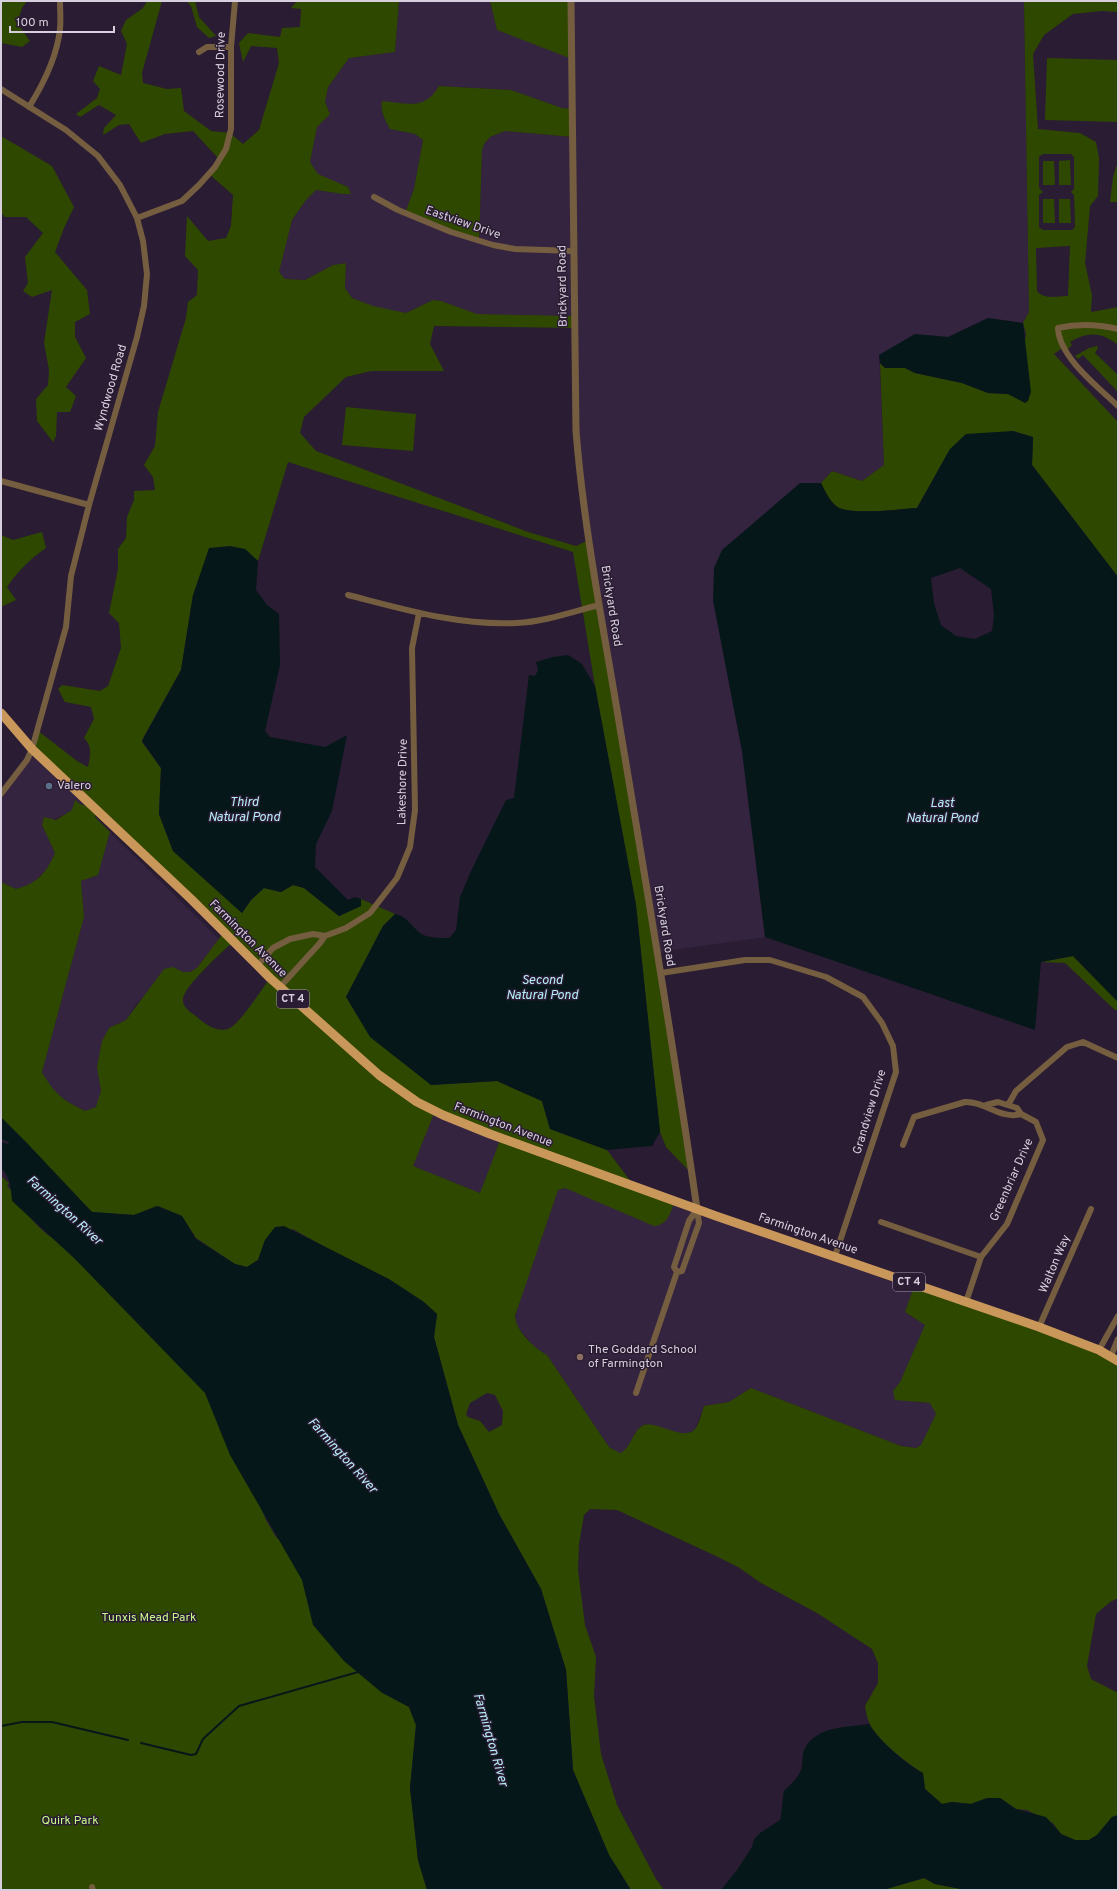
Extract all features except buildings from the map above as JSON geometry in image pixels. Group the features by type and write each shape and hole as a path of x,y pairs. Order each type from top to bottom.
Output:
{"main road":[{"name":"Farmington Avenue","path":"1,713 32,749 191,899 257,966 379,1075 417,1102 443,1115 490,1134 697,1209 1039,1327 1099,1350 1114,1358"}],"street":[{"path":"29,106 41,88 54,57 60,29 60,1"},
{"name":"Rosewood Drive","path":"137,218 182,201 200,185 215,167 226,149 231,129 231,47 235,1"},
{"name":"Brickyard Road","path":"571,1 576,431 579,471 599,605 661,973 697,1209"},
{"path":"199,52 207,46 231,47"},
{"name":"Wyndwood Road","path":"1,89 66,130 98,156 120,185 137,218 143,241 147,274 144,306 137,337 89,505 71,576 66,627 32,749 27,760 1,794"},
{"name":"Eastview Drive","path":"374,197 398,210 446,230 493,246 515,249 574,251"},
{"path":"1118,329 1096,324 1071,325 1058,328 1058,337 1068,355 1118,406"},
{"path":"1,481 89,505"},
{"path":"348,596 443,618 517,623 549,618 599,605"},
{"name":"Lakeshore Drive","path":"280,987 325,936 346,928 370,913 396,882 410,846 415,810 412,648 419,613"},
{"name":"Lakeshore Drive","path":"257,966 273,948 290,938 313,934 325,936"},
{"name":"Grandview Drive","path":"661,973 745,960 770,960 807,970 836,982 863,997 882,1023 893,1046 896,1072 835,1256"},
{"path":"986,1105 998,1102 1008,1105 1016,1091 1067,1047 1083,1042 1118,1058"},
{"path":"903,1145 914,1117 965,1102 986,1105 1003,1114 1017,1116 1021,1114"},
{"name":"Greenbriar Drive","path":"966,1302 981,1257 1007,1224 1043,1140 1036,1122 1021,1114 1017,1108 1008,1105"},
{"path":"677,1272 674,1267 689,1221 697,1209"},
{"path":"636,1393 677,1272 682,1270 699,1223 697,1209"},
{"name":"Walton Way","path":"1039,1327 1091,1209"},
{"path":"881,1222 981,1257"},
{"path":"1099,1350 1118,1316"},
{"path":"1114,1358 1118,1338"}],"shaded area":[{"path":"399,1 490,1 497,30 571,1 1024,1 1029,312 1023,323 988,318 948,337 915,334 879,355 884,465 862,481 832,471 821,483 800,483 713,600 742,751 765,937 672,950 658,955 599,605 576,431 575,317 477,314 441,301 433,300 406,313 373,307 352,298 345,288 346,263 333,265 305,280 285,279 279,272 292,220 306,200 316,190 343,194 351,193 348,187 317,174 310,162 317,126 330,114 325,102 328,87 349,58 395,52","holes":["439,86 511,90 562,108 572,109 573,137 505,131 490,137 484,144 482,151 479,241 405,213 414,189 423,140 415,134 390,129 382,113 415,103 424,103 432,97"]},
{"path":"32,749 97,809 73,810 42,825 55,853 49,868 30,885 16,889 1,882 1,794"},
{"path":"110,832 219,939 197,968 190,972 183,972 173,967 136,1004 126,1020 109,1028 97,1067 101,1091 99,1099 96,1107 85,1111 54,1092 42,1072 84,917 81,881 98,875"},
{"path":"435,1111 502,1138 480,1193 412,1166"},
{"path":"565,1188 675,1201 915,1284 910,1316 926,1325 900,1382 893,1391 915,1402 930,1403 934,1408 936,1415 921,1445 916,1448 901,1446 751,1388 729,1402 704,1406 695,1429 688,1433 679,1433 646,1424 640,1427 626,1451 620,1453 609,1447 547,1355 537,1350 517,1326 515,1319 523,1290 558,1190"}],"green space":[{"path":"1,1 27,1 22,8 17,23 30,41 22,47 1,43"},
{"path":"147,1 162,1 142,73 143,83 167,89 181,88 184,111 211,131 230,133 243,144 259,130 279,63 277,48 251,46 243,62 239,43 248,33 280,37 282,28 300,27 301,9 291,8 297,1 399,1 395,52 349,58 328,87 325,102 330,114 317,127 310,162 318,174 348,187 351,194 316,190 306,200 292,220 279,272 285,279 305,280 333,265 346,263 345,288 352,298 373,306 406,313 433,300 441,301 477,314 575,316 575,328 434,326 430,344 444,371 371,371 346,377 304,417 300,433 316,451 528,532 576,546 589,540 692,1174 666,1147 660,1132 636,905 595,686 573,552 288,462 258,561 245,549 193,595 181,670 143,738 142,742 161,768 159,814 173,851 242,913 251,900 264,888 281,892 293,885 304,888 339,916 361,906 361,899 395,914 383,926 346,997 431,1085 497,1081 542,1101 550,1129 607,1150 635,1187 675,1201 668,1218 659,1225 654,1226 565,1188 558,1190 515,1316 516,1322 522,1333 531,1344 547,1355 609,1447 620,1453 624,1451 640,1427 644,1425 655,1425 677,1432 690,1432 695,1429 704,1406 729,1402 751,1388 901,1446 916,1448 921,1445 936,1414 930,1403 895,1400 893,1391 900,1382 925,1325 905,1312 915,1284 1118,1361 1118,1598 1110,1602 1096,1614 1087,1666 1091,1679 1118,1693 1118,1815 1112,1817 1097,1835 1089,1840 1075,1840 1061,1834 1053,1823 1027,1810 1016,1809 1000,1798 987,1798 971,1804 952,1802 942,1804 925,1789 923,1773 886,1744 873,1730 869,1722 865,1706 878,1683 878,1663 872,1649 817,1613 761,1583 738,1567 718,1557 617,1510 590,1509 584,1515 579,1544 578,1570 585,1625 596,1657 594,1696 601,1754 617,1805 656,1879 664,1890 631,1890 609,1855 573,1770 566,1670 541,1589 499,1514 458,1425 434,1337 437,1314 403,1289 385,1278 293,1229 265,1240 258,1260 247,1267 235,1264 196,1238 182,1216 158,1206 134,1215 92,1212 1,1129 1,882 16,889 30,884 45,872 55,853 42,825 44,817 56,820 72,810 75,800 80,804 96,809 32,749 37,730 77,761 88,767 90,748 84,738 94,719 91,707 65,702 58,689 62,685 100,691 108,686 121,648 119,623 109,613 118,569 118,549 126,538 127,517 134,500 134,491 155,490 153,477 144,465 155,446 158,412 186,318 188,302 197,295 198,270 185,256 187,216 208,241 226,238 231,226 233,195 209,174 215,167 217,157 193,131 165,134 141,143 129,124 119,125 103,135 104,128 116,115 99,105 80,117 76,114 97,98 100,89 93,81 99,66 121,75 127,44 121,31 126,20 143,8","holes":["97,809 224,932 197,968 190,972 183,972 173,967 164,969 126,1020 109,1028 102,1041 97,1067 101,1091 96,1107 85,1111 59,1095 42,1072 84,917 81,881 98,875 110,832 95,817","233,942 270,978 239,1020 230,1028 225,1030 216,1029 208,1025 185,1007 183,1002 185,993 190,986","435,1111 501,1138 480,1193 413,1166","487,1393 495,1395 503,1411 502,1425 489,1432 480,1421 468,1417 466,1414 470,1403"]},
{"path":"186,1 195,1 199,17 216,36 209,38 197,27 191,6"},
{"path":"490,1 571,1 572,59 497,30"},
{"path":"1024,1 1118,1 1118,12 1101,11 1073,14 1044,35 1033,54 1038,129 1080,133 1096,142 1099,158 1098,196 1090,206 1085,263 1092,295 1091,312 1118,307 1118,345 1101,335 1095,334 1076,338 1070,342 1072,345 1068,349 1065,346 1054,354 1118,422 1118,577 1032,465 1033,437 1013,431 950,449 917,508 862,511 842,509 831,501 821,483 832,471 862,481 884,465 880,363 885,368 905,368 915,373 962,383 988,393 1008,394 1016,398 1026,334 1023,323 1029,312","holes":["1043,154 1071,154 1074,157 1074,189 1071,192 1074,195 1075,227 1072,230 1043,230 1039,227 1039,195 1043,192 1039,188 1039,157","1070,246 1068,296 1043,296 1037,291 1036,248"]},
{"path":"1047,58 1118,60 1118,122 1045,120"},
{"path":"439,86 511,90 562,108 573,109 573,137 505,131 490,137 484,144 482,151 479,241 405,213 414,189 423,140 415,134 390,129 382,112 382,101 414,104 428,99 434,94"},
{"path":"1,136 52,166 74,207 55,252 87,290 90,314 75,322 75,337 86,358 66,387 76,396 70,412 57,412 56,436 53,442 37,421 36,399 48,385 49,370 44,343 52,290 32,297 23,291 28,283 25,257 43,233 26,217 5,217 1,213"},
{"path":"1070,160 1071,185 1059,185 1059,161"},
{"path":"1043,161 1054,161 1055,185 1043,185"},
{"path":"1118,161 1118,202 1110,202 1113,177"},
{"path":"1043,199 1054,199 1055,223 1043,223"},
{"path":"1059,199 1070,199 1071,223 1059,223"},
{"path":"1097,346 1098,348 1095,353 1118,375 1118,392 1083,355 1078,359 1075,356 1089,348"},
{"path":"346,407 416,414 413,451 342,445"},
{"path":"42,532 46,548 35,556 15,576 7,587 16,600 1,607 1,535 13,540"},
{"path":"1073,956 1118,1002 1118,1010 1115,1010 1065,963 1041,962"},
{"name":"Tunxis Mead Park","path":"1,1176 9,1183 7,1186 37,1225 52,1238 69,1247 155,1341 194,1381 208,1386 266,1520 276,1537 287,1547 381,1692 409,1707 416,1725 410,1788 418,1860 427,1890 1,1890"},
{"path":"924,1878 935,1884 966,1890 883,1890"}],"water":[{"path":"988,318 1023,323 1031,392 1028,401 1025,403 1008,394 988,393 962,383 915,373 905,368 885,368 880,363 879,355 915,334 948,337"},
{"name":"Last Natural Pond","path":"1013,431 1033,437 1032,465 1118,577 1118,1002 1073,956 1041,962 1035,1030 765,937 742,751 713,600 714,568 722,550 800,483 821,483 827,495 836,506 851,511 917,508 950,449 966,434","holes":["960,568 991,589 994,615 992,631 975,639 956,636 941,625 934,603 931,578"]},
{"name":"Third Natural Pond","path":"230,546 245,549 258,561 256,590 267,605 279,614 280,665 265,731 270,737 325,747 347,735 332,811 316,844 315,867 348,900 355,897 361,899 361,906 339,916 304,888 293,885 281,892 264,888 251,900 242,913 173,851 159,814 161,768 142,741 181,670 193,595 209,548"},
{"name":"Second Natural Pond","path":"568,655 582,664 595,686 636,905 660,1132 652,1146 607,1150 550,1129 542,1101 497,1081 431,1085 370,1037 346,997 383,926 395,914 403,917 420,933 426,936 449,938 456,930 460,897 471,871 506,800 514,798 529,675 535,676 538,670 536,662 553,657"},
{"name":"Farmington River","path":"1,1117 92,1212 134,1215 157,1206 182,1216 196,1239 235,1264 247,1267 258,1260 265,1240 275,1227 284,1226 389,1279 424,1302 437,1314 434,1337 458,1425 499,1514 541,1589 566,1670 573,1770 609,1855 631,1890 427,1890 418,1860 410,1788 416,1725 409,1707 381,1692 344,1661 313,1625 302,1580 230,1455 205,1393 75,1259 12,1201 8,1179 1,1168 1,1142 8,1144 9,1142 1,1139"},
{"path":"869,1724 893,1752 923,1773 925,1789 942,1804 952,1802 971,1804 987,1798 1000,1798 1016,1809 1046,1817 1061,1834 1075,1840 1089,1840 1097,1835 1112,1817 1118,1815 1118,1890 966,1890 935,1884 924,1878 883,1890 721,1890 737,1870 752,1847 754,1839 760,1833 780,1820 784,1791 799,1775 804,1750 810,1741 817,1735 834,1729"}],"waterway":[{"path":"141,1743 191,1755 196,1754 203,1739 239,1706 358,1672"},
{"path":"1,1726 22,1722 52,1722 128,1740"}],"place":[{"name":"Valero","path":"49,786"},
{"name":"The Goddard School of Farmington","path":"580,1357"}],"park label":[{"name":"Quirk Park","path":"70,1821"}]}
